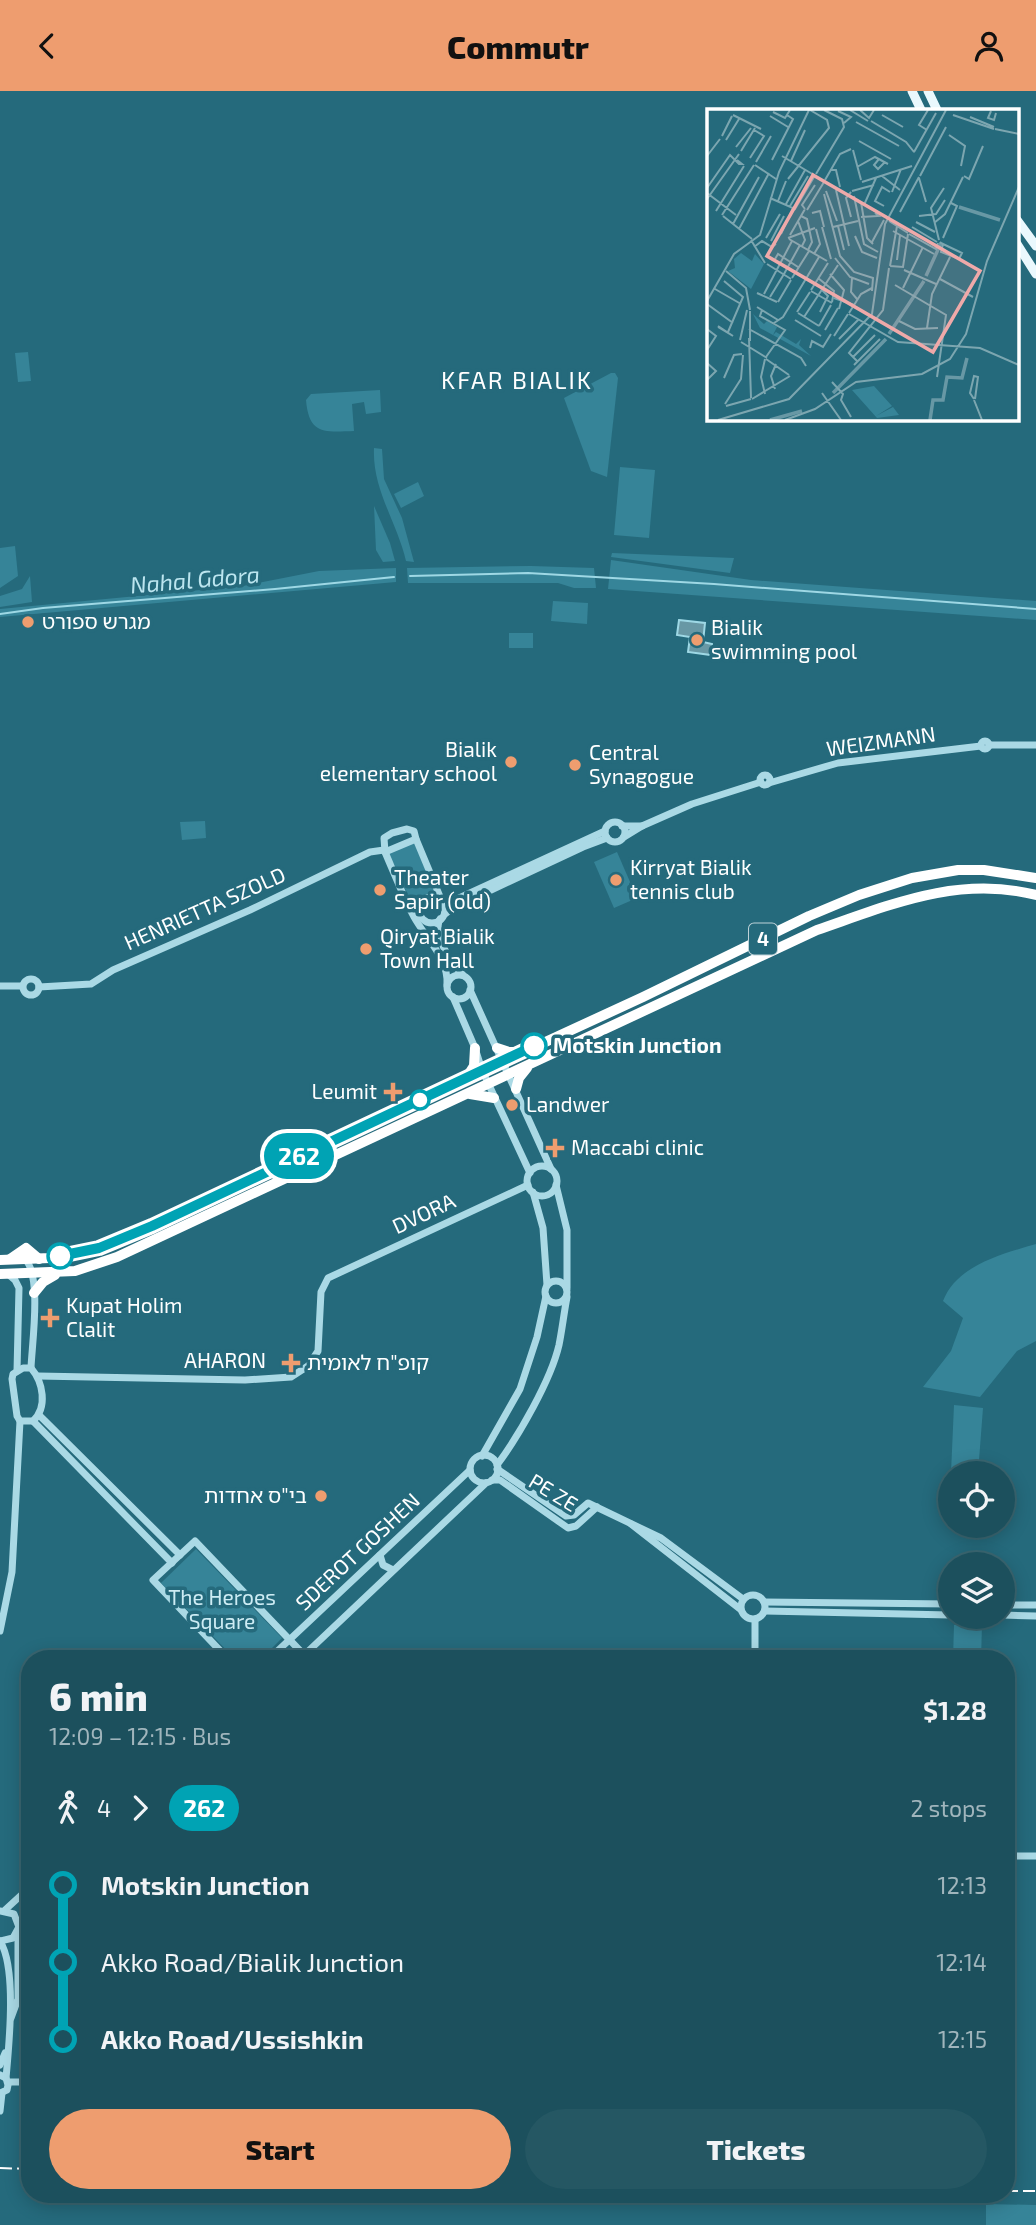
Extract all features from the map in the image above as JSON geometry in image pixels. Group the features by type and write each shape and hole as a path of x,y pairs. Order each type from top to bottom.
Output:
{"highway":[{"name":"4","path":"5,1259 40,1259 99,1248 643,997 809,916 872,891 912,878 958,870 984,870 1036,878"},
{"name":"4","path":"4,1274 57,1273 92,1266 117,1257 817,930 914,896 985,888 1012,889 1036,895"},
{"path":"466,1078 474,1066 475,1048"},
{"path":"497,1048 509,1052 523,1051"},
{"path":"516,1089 522,1074 531,1063"},
{"path":"466,1094 495,1098"},
{"path":"5,1259 26,1248 40,1259"},
{"path":"34,1293 43,1282 57,1273"}],"main road":[{"path":"912,91 921,109"},
{"path":"928,91 937,109"},
{"path":"1018,221 1036,246"},
{"path":"1018,246 1036,274"}],"street":[{"name":"WEIZMANN","path":"624,837 692,804 766,780 838,763 985,746 1036,745"},
{"path":"421,917 431,923 453,908 583,847 606,834 608,825 613,823 625,830 624,837 615,842 606,834"},
{"name":"WEIZMANN","path":"622,826 642,826"},
{"path":"403,892 421,917 440,956 447,974 448,990 530,1173 530,1189 543,1228 547,1285 537,1338 520,1389 482,1455 474,1459 470,1470 477,1481 489,1481 537,1399 558,1348 567,1287 567,1230 556,1175 470,990 470,983 454,965 439,935 438,927 447,910 416,845 416,839 411,829 391,833 384,838 384,851 415,920 440,956"},
{"path":"421,917 420,905 424,901 435,898 457,899 606,834"},
{"name":"HENRIETTA SZOLD","path":"0,986 22,986 29,996 36,994 39,987 90,984 113,970 370,852 384,851 416,839"},
{"path":"447,985 455,975 466,977"},
{"path":"453,997 462,998 470,990"},
{"path":"530,1173 537,1167 551,1169"},
{"path":"530,1189 546,1195 556,1185"},
{"name":"DVORA","path":"334,1274 530,1189"},
{"path":"25,1259 31,1265 33,1274 31,1368 38,1375 42,1397 36,1418"},
{"path":"0,1631 12,1573 20,1421 15,1410 16,1397 12,1379 17,1371 19,1288 15,1280 4,1274"},
{"name":"AHARON","path":"38,1375 263,1380 291,1377 300,1373 314,1360 320,1343 321,1291 325,1281 334,1274"},
{"path":"547,1285 556,1280 567,1287"},
{"path":"546,1296 554,1303 561,1302 566,1297"},
{"path":"17,1371 31,1368"},
{"path":"20,1421 36,1418"},
{"path":"36,1418 180,1555"},
{"path":"36,1418 172,1563"},
{"path":"482,1455 489,1457 497,1467"},
{"name":"PE ZE","path":"497,1467 566,1516 574,1515 586,1504 597,1507"},
{"name":"SDEROT GOSHEN","path":"279,1650 470,1470"},
{"name":"PE ZE","path":"489,1481 500,1480 568,1528 576,1527 597,1507"},
{"name":"SDEROT GOSHEN","path":"312,1650 489,1481"},
{"path":"597,1507 661,1538 743,1599"},
{"path":"629,1521 657,1546 740,1609 745,1617 755,1620 761,1617 765,1611 764,1602"},
{"path":"219,1650 153,1580 195,1541 298,1650"},
{"path":"380,1555 383,1565 393,1570"},
{"path":"743,1599 755,1595 764,1602 938,1604"},
{"path":"740,1609 743,1599"},
{"path":"1015,1605 1036,1605"},
{"path":"765,1611 938,1615"},
{"path":"1015,1615 1036,1616"},
{"path":"755,1620 755,1650"},
{"path":"1015,1856 1036,1856"},
{"path":"11,2019 18,1999 19,1927 14,1914 3,1910 21,1895"},
{"path":"0,2111 1,2093 6,2089 11,2019 7,1956 0,1941 9,1940 21,1924"},
{"path":"0,2065 9,2046"}],"green space":[{"path":"28,352 31,381 18,382 15,353"},
{"path":"615,373 618,378 607,477 591,471 564,398"},
{"path":"380,390 381,412 366,414 364,402 352,404 354,431 326,431 311,420 306,400 311,394"},
{"path":"374,448 382,449 384,479 402,518 414,562 406,561 381,491 374,463"},
{"path":"620,467 655,470 649,538 614,535"},
{"path":"418,482 424,496 401,508 394,494"},
{"path":"374,506 395,561 383,562 376,550"},
{"path":"15,546 18,576 0,588 0,548"},
{"path":"612,553 734,558 730,573 611,557"},
{"path":"611,560 751,580 1036,601 1036,620 608,589"},
{"path":"396,568 396,582 0,617 0,609 243,586 319,571"},
{"path":"407,568 594,568 596,588 574,588 558,583 408,583"},
{"path":"30,576 32,602 0,607 0,596 22,589"},
{"path":"553,601 588,603 587,624 551,621"},
{"path":"509,633 533,633 533,648 509,648"},
{"path":"205,821 206,838 182,840 180,822"},
{"path":"414,842 435,893 416,905 409,897 388,853"},
{"name":"Kirryat Bialik tennis club","path":"617,852 637,898 614,908 594,862"},
{"path":"1036,1244 1036,1341 1017,1351 980,1397 923,1387 951,1351 963,1318 943,1301 950,1289 959,1278 982,1263"},
{"path":"954,1405 983,1408 979,1461 952,1461"},
{"name":"The Heroes Square","path":"196,1549 282,1638 270,1650 226,1650 161,1583"},
{"path":"954,1629 982,1629 981,1650 953,1650"},
{"path":"986,2204 1036,2205 1036,2225 986,2225"}],"shaded area":[{"name":"Bialik swimming pool","path":"679,620 705,623 703,642 712,644 711,655 688,652 690,637 677,635"}],"waterway":[{"path":"410,576 528,573 714,584 1036,609"},
{"name":"Nahal Gdora","path":"0,614 394,577"}],"railway":[{"path":"0,2168 21,2169"},
{"path":"1015,2191 1036,2191"}],"bus line":[{"name":"262","path":"60,1256 99,1248 152,1226 534,1046"}],"place":[{"name":"מגרש ספורט","path":"28,622"},
{"name":"Bialik swimming pool","path":"697,640"},
{"name":"Bialik elementary school","path":"511,762"},
{"name":"Central Synagogue","path":"575,765"},
{"name":"Kirryat Bialik tennis club","path":"616,880"},
{"name":"Theater Sapir (old)","path":"380,890"},
{"name":"Qiryat Bialik Town Hall","path":"366,949"},
{"name":"Motskin Junction","path":"534,1046"},
{"name":"Leumit","path":"393,1092"},
{"name":"Landwer","path":"512,1105"},
{"name":"Maccabi clinic","path":"555,1148"},
{"name":"Kupat Holim Clalit","path":"50,1318"},
{"name":"קופ\"ח לאומית","path":"291,1363"},
{"name":"בי\"ס אחדות","path":"321,1496"}],"district":[{"name":"KFAR BIALIK","path":"517,381"}]}
